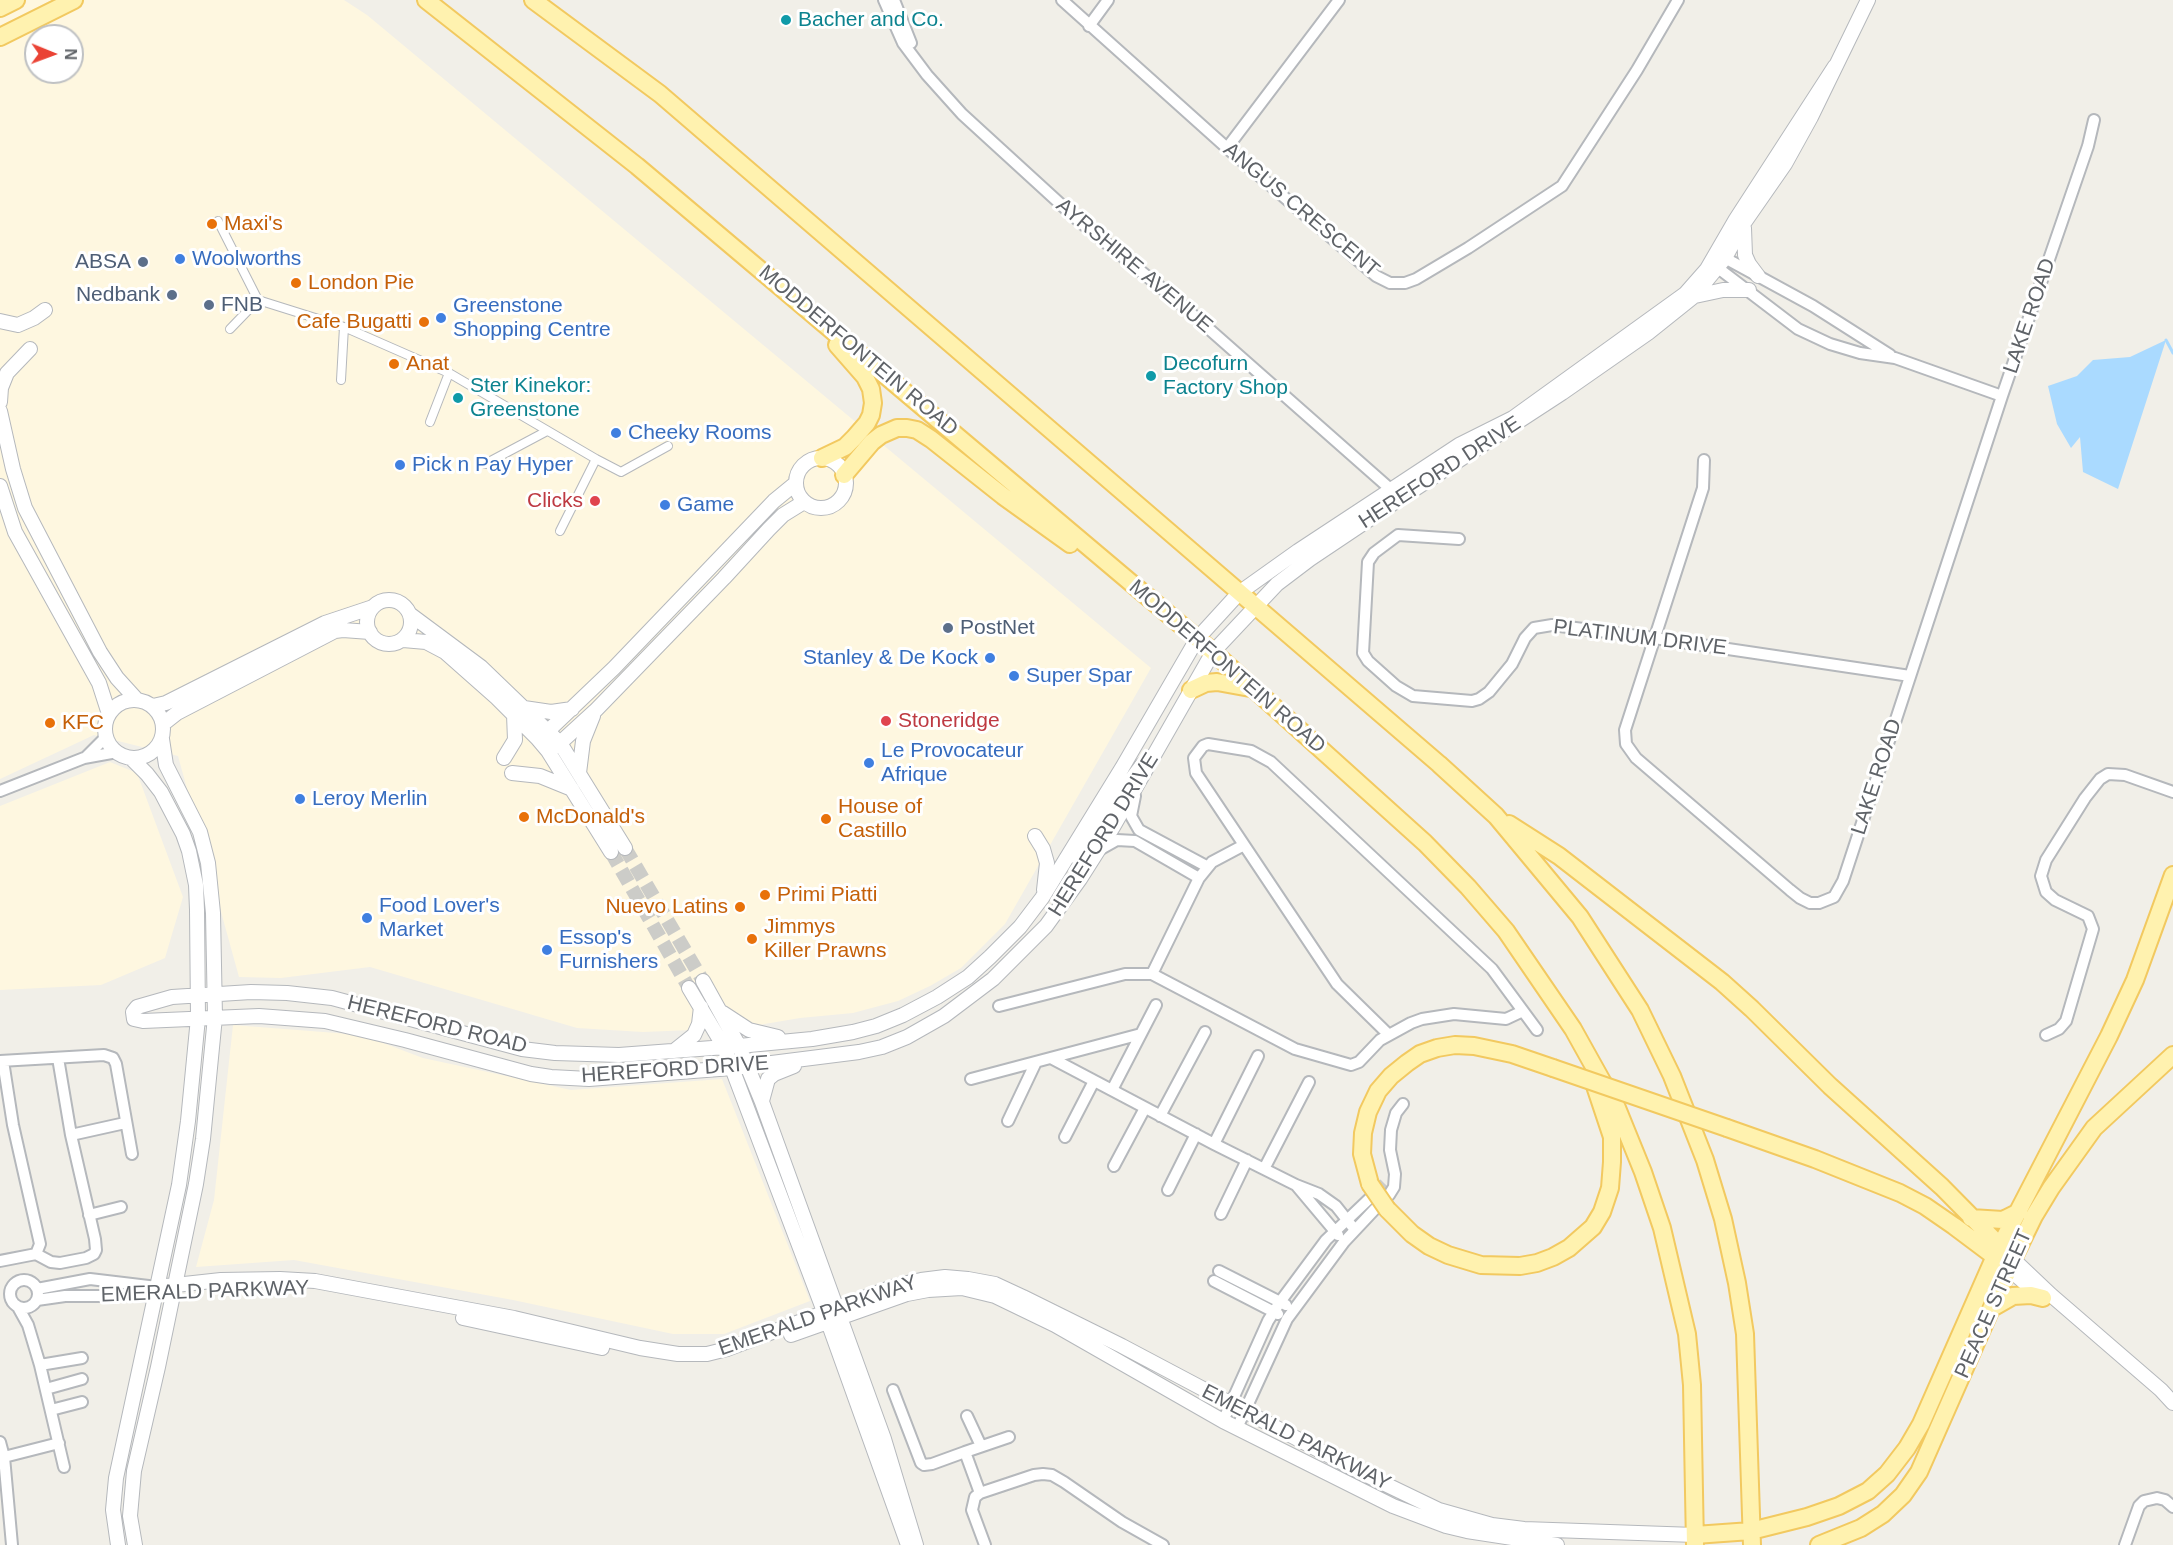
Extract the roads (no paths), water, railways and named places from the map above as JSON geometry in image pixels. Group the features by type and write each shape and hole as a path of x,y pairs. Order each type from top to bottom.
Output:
{"main road":[{"path":"0,8 16,0"},
{"path":"0,37 74,0"},
{"name":"MODDERFONTEIN ROAD","path":"426,0 637,166 1213,652 1425,843 1468,886 1506,931 1574,1029 1617,1108 1643,1172 1662,1228 1687,1335 1692,1385 1695,1540"},
{"path":"533,0 660,94 1439,764 1496,816 1580,917 1640,1010 1672,1077 1705,1160 1723,1219 1737,1283 1745,1334 1751,1538 1695,1540"},
{"path":"795,298 853,362 871,389 873,403 867,423 845,447 822,458"},
{"path":"844,476 881,435 897,428 917,430 1078,550 1115,569"},
{"path":"1191,690 1206,683 1217,682 1253,689"},
{"path":"1496,816 1559,856 1722,982 1830,1086 1942,1187 2011,1264"},
{"name":"PEACE STREET","path":"1751,1538 1839,1506 1868,1491 1907,1448 1921,1424 1998,1251 2109,1036 2135,980 2173,875"},
{"path":"1574,1029 1600,1099 1612,1137 1610,1188 1602,1212 1593,1227 1553,1257 1520,1266 1481,1265 1448,1255 1412,1234 1384,1204 1374,1188 1362,1154 1363,1133 1368,1112 1378,1091 1391,1076 1420,1054 1455,1045 1474,1046 1512,1054 1553,1068 1727,1128 1815,1159 1900,1193 1998,1251"},
{"name":"PEACE STREET","path":"1819,1545 1861,1528 1883,1514 1903,1495 1919,1472 2011,1264 2050,1188 2094,1128 2173,1055"},
{"path":"1971,1218 2003,1220 2019,1212"},
{"path":"1992,1308 2013,1296 2031,1295 2043,1298"}],"street":[{"name":"AYRSHIRE AVENUE","path":"884,0 903,43 927,75 962,114 1079,221 1175,299 1396,494"},
{"name":"AYRSHIRE AVENUE","path":"894,0 927,75"},
{"name":"ANGUS CRESCENT","path":"1062,0 1227,148 1376,276 1390,283 1405,283 1416,279 1562,186 1638,70 1678,0"},
{"path":"1089,26 1108,0"},
{"path":"1227,148 1339,0"},
{"name":"HEREFORD DRIVE","path":"739,1046 812,1039 876,1026 937,997 968,977 990,957 1020,927 1042,898 1197,639 1239,593 1289,556 1562,393 1648,333 1693,297 1785,164 1868,0"},
{"name":"HEREFORD DRIVE","path":"137,1007 134,1009 133,1016 138,1021 259,1016 325,1021 531,1074 551,1077 589,1078 732,1068 837,1055 882,1047 907,1037 944,1016 993,979 1046,926 1097,852 1139,784 1213,652 1277,584 1459,445 1513,418 1667,308 1685,294 1718,261 1736,219 1835,66"},
{"name":"LAKE ROAD","path":"1704,460 1703,488 1624,736 1629,750 1636,758 1790,890 1810,903 1819,903 1828,900 1839,890 2002,396 2088,146 2094,120"},
{"path":"218,221 258,300 344,327 449,373 621,472 668,446"},
{"path":"1744,223 1745,255 1758,276"},
{"path":"1718,261 1758,276 1813,306 1895,358"},
{"path":"1718,261 1735,280 1798,329 1830,344 1895,358 2002,396"},
{"path":"1693,297 1723,290 1749,290"},
{"path":"230,329 258,300"},
{"path":"0,321 18,325 45,310"},
{"path":"341,380 344,327"},
{"path":"0,402 1,388 7,373 30,350"},
{"path":"430,422 449,373"},
{"path":"0,411 25,508 100,652 117,678 137,700 153,706 158,711 163,724 162,739 166,765 200,832 208,863 213,913 215,1017 203,1139 196,1184 134,1471 130,1516 135,1545"},
{"path":"485,464 547,430"},
{"path":"822,458 838,465 844,476 846,488 843,495 832,506 816,508 804,502 798,494 796,483 800,469 806,463 822,458"},
{"path":"560,531 596,459"},
{"path":"543,735 614,668 774,501 796,483"},
{"path":"0,486 15,532 99,683 109,714"},
{"path":"554,747 595,711 769,529 804,502"},
{"name":"PLATINUM DRIVE","path":"1459,539 1398,535 1374,553 1368,562 1363,653 1368,661 1407,694 1413,696 1472,701 1479,699 1489,692 1512,664 1525,638 1534,628 1544,625 1568,626 1910,676"},
{"path":"153,706 166,703 325,623 392,599 405,605 411,615 464,653 579,773 625,848"},
{"path":"373,607 367,620 370,632 376,640 391,644 403,640 426,642 440,649 519,711 551,712 572,709"},
{"path":"403,640 410,632 411,615"},
{"path":"163,724 177,713 334,632 343,630 370,632"},
{"path":"118,1545 113,1510 116,1478 180,1174 188,1121 198,1018 196,885 189,851 161,792 131,758 117,752 106,737 105,729 109,714 121,703 137,700"},
{"path":"504,758 515,740 519,711"},
{"path":"579,773 583,741 595,711"},
{"path":"84,758 106,737"},
{"path":"131,758 150,753 162,739"},
{"path":"1388,1035 1337,984 1196,773 1194,758 1203,746 1208,744 1251,751 1271,762 1492,969 1537,1030"},
{"path":"554,747 572,789 610,852"},
{"path":"0,791 84,758 117,752"},
{"path":"1069,856 1082,854 1127,784 1156,753"},
{"path":"512,773 540,776 572,789"},
{"path":"2046,1035 2059,1029 2066,1022 2093,929 2088,916 2055,900 2046,892 2041,876 2046,860 2100,778 2108,774 2125,775 2173,792"},
{"path":"1139,784 1131,816 1139,830 1208,867"},
{"path":"1035,836 1047,863 1042,898"},
{"path":"1097,852 1109,843 1130,839 1143,844 1199,878"},
{"path":"1152,974 1199,878 1217,859 1244,845"},
{"path":"172,997 198,970"},
{"path":"999,1006 1125,974 1152,974 1294,1049 1355,1065 1374,1045 1411,1023 1444,1015 1506,1019 1523,1011"},
{"path":"703,981 739,1046 762,1102 908,1545"},
{"path":"689,988 724,1047 884,1439 916,1545"},
{"name":"HEREFORD ROAD","path":"137,1007 172,997 251,992 287,993 332,998 473,1037 542,1052 598,1056 739,1046"},
{"path":"1112,1090 1156,1005"},
{"path":"672,1052 694,1035 699,1024 701,1007"},
{"path":"721,1012 756,1033 776,1037 812,1039"},
{"path":"1160,1116 1205,1032"},
{"path":"971,1079 1141,1034"},
{"path":"762,1102 765,1084 774,1074 788,1067 837,1055"},
{"path":"0,1261 16,1264 36,1254 40,1244 13,1125 2,1061 110,1056 115,1060 132,1154"},
{"path":"1214,1144 1258,1056"},
{"path":"36,1254 51,1262 60,1263 91,1257 96,1250 71,1135 58,1058"},
{"path":"1052,1058 1214,1144 1328,1199 1347,1218 1355,1230"},
{"path":"1008,1121 1036,1062"},
{"path":"1065,1137 1094,1081"},
{"path":"1264,1169 1309,1082"},
{"path":"1237,1428 1294,1309 1344,1242 1384,1204 1394,1187 1395,1174 1390,1150 1391,1130 1396,1113 1404,1104"},
{"path":"1114,1166 1144,1108"},
{"path":"71,1135 125,1123"},
{"path":"1168,1190 1196,1134"},
{"path":"1221,1214 1247,1160"},
{"path":"1224,1421 1277,1307 1334,1231 1374,1188 1395,1174"},
{"path":"1296,1185 1344,1242"},
{"path":"89,1215 121,1208"},
{"path":"16,1264 28,1281 35,1299 28,1325"},
{"path":"16,1264 8,1291 9,1296 28,1325 40,1365 64,1467"},
{"path":"2011,1264 2043,1298 2148,1388 2173,1403"},
{"path":"2011,1264 2051,1295 2173,1403"},
{"path":"1217,1276 1277,1307 1294,1309"},
{"name":"EMERALD PARKWAY","path":"833,1315 898,1286 921,1280 945,1277 995,1284 1122,1346 1231,1405 1409,1497 1439,1510 1464,1518 1524,1529 1695,1540"},
{"name":"EMERALD PARKWAY","path":"35,1299 90,1279 156,1292"},
{"name":"EMERALD PARKWAY","path":"35,1299 173,1291 221,1280 315,1281 514,1318 640,1348 678,1354 716,1352 907,1294 962,1288 995,1296 1055,1325 1237,1428 1352,1487 1423,1518 1467,1531 1557,1545"},
{"path":"8,1291 18,1281 28,1281"},
{"path":"0,1304 27,1309 35,1299"},
{"path":"1277,1307 1287,1320"},
{"path":"40,1365 82,1358"},
{"path":"46,1389 82,1379"},
{"path":"893,1390 921,1463 924,1465 1009,1437"},
{"path":"51,1410 82,1402"},
{"path":"967,1416 981,1446"},
{"path":"0,1442 4,1457 12,1545"},
{"path":"4,1457 58,1443"},
{"path":"964,1452 980,1493"},
{"path":"985,1545 972,1510 975,1497 980,1493 1034,1475 1052,1475 1122,1522 1163,1545"},
{"path":"2125,1545 2139,1506 2144,1501 2157,1497 2173,1507"}],"water":[{"path":"2166,340 2118,489 2083,472 2080,437 2071,448 2057,424 2048,386 2077,376 2093,360 2130,357"}],"waterway":[{"path":"2166,340 2173,353"}],"tunnel":[{"path":"625,848 703,981"},
{"path":"611,852 689,988"},
{"path":"1371,1196 1384,1183"}],"place":[{"name":"Bacher and Co.","path":"786,20"},
{"name":"Maxi's","path":"212,224"},
{"name":"Woolworths","path":"180,259"},
{"name":"ABSA","path":"143,262"},
{"name":"London Pie","path":"296,283"},
{"name":"Nedbank","path":"172,295"},
{"name":"FNB","path":"209,305"},
{"name":"Greenstone Shopping Centre","path":"441,318"},
{"name":"Cafe Bugatti","path":"424,322"},
{"name":"Anat","path":"394,364"},
{"name":"Decofurn Factory Shop","path":"1151,376"},
{"name":"Ster Kinekor: Greenstone","path":"458,398"},
{"name":"Cheeky Rooms","path":"616,433"},
{"name":"Pick n Pay Hyper","path":"400,465"},
{"name":"Clicks","path":"595,501"},
{"name":"Game","path":"665,505"},
{"name":"PostNet","path":"948,628"},
{"name":"Stanley & De Kock","path":"990,658"},
{"name":"Super Spar","path":"1014,676"},
{"name":"Stoneridge","path":"886,721"},
{"name":"KFC","path":"50,723"},
{"name":"Le Provocateur Afrique","path":"869,763"},
{"name":"Leroy Merlin","path":"300,799"},
{"name":"McDonald's","path":"524,817"},
{"name":"House of Castillo","path":"826,819"},
{"name":"Primi Piatti","path":"765,895"},
{"name":"Nuevo Latins","path":"740,907"},
{"name":"Food Lover's Market","path":"367,918"},
{"name":"Jimmys Killer Prawns","path":"752,939"},
{"name":"Essop's Furnishers","path":"547,950"}]}
